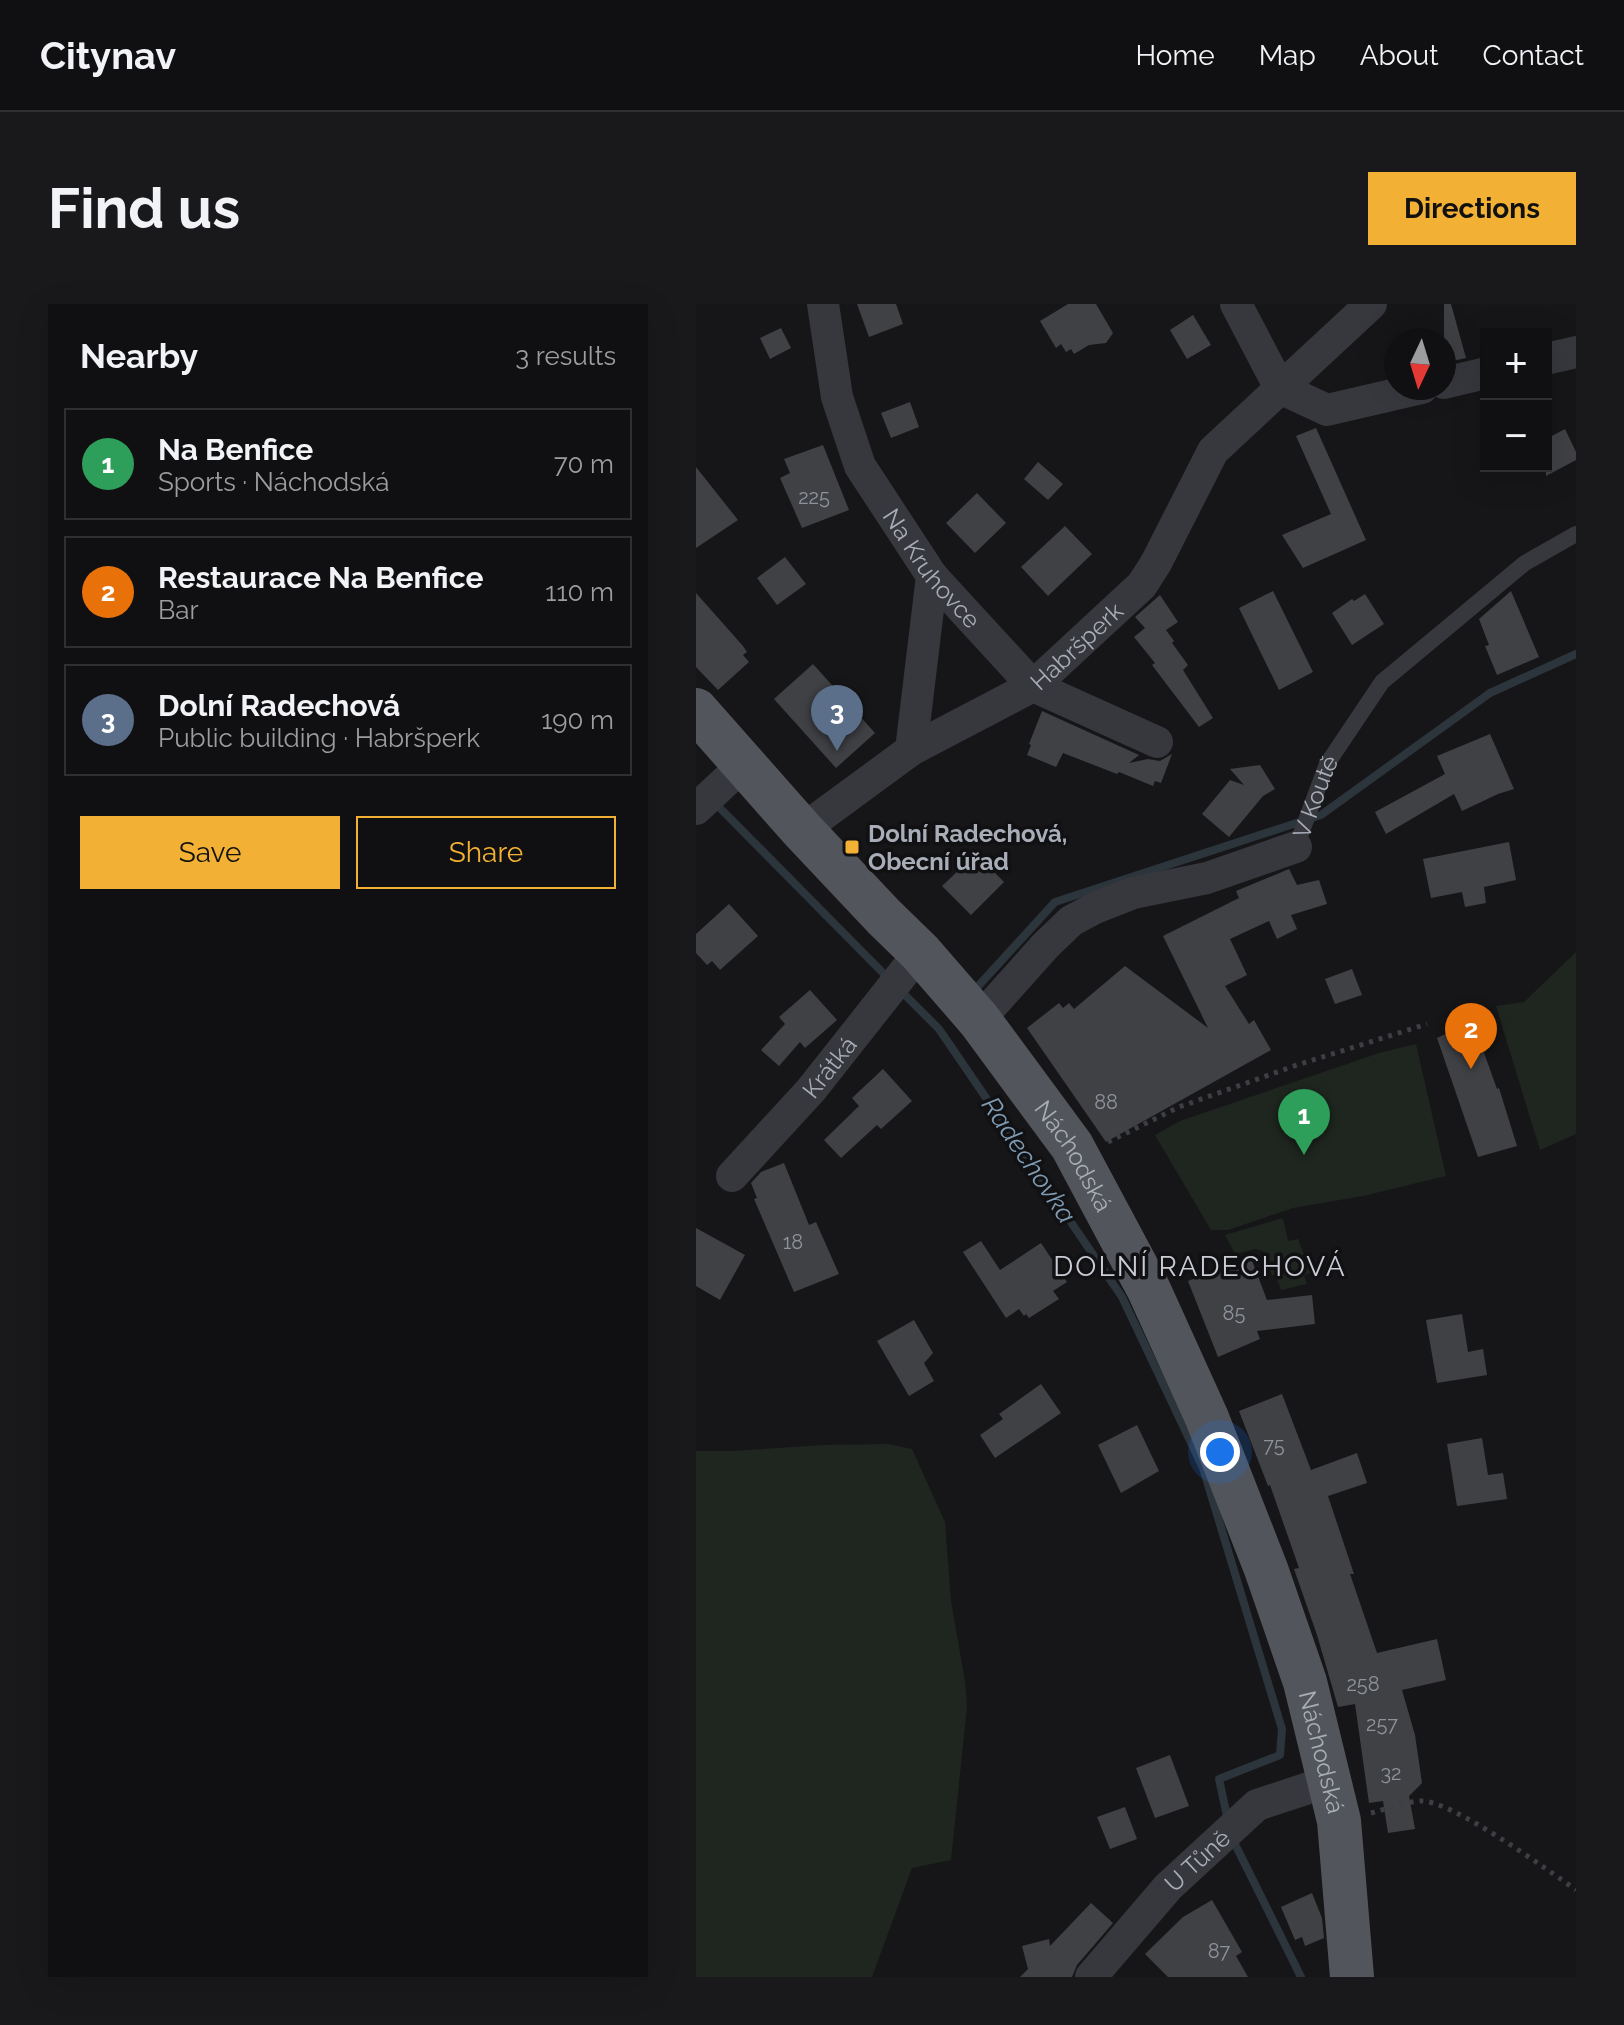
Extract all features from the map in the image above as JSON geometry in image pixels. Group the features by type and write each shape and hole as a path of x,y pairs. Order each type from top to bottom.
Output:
{"main road":[{"name":"Náchodská","path":"696,710 802,830 920,952 979,1020 1079,1157 1149,1290 1207,1418 1266,1569 1305,1682 1334,1801 1352,1977"}],"street":[{"name":"Na Kruhovce","path":"823,304 837,397 860,466 932,576 1033,686 1157,742"},
{"path":"1236,304 1280,388 1327,410 1384,397"},
{"name":"Habršperk","path":"802,830 911,750 1033,686 1142,585 1213,451 1371,304"},
{"path":"1552,358 1576,352"},
{"path":"1456,380 1480,374"},
{"path":"911,750 932,576"},
{"path":"696,809 743,765"},
{"name":"V Koutě","path":"979,1020 1071,921 1133,893 1207,878 1296,847"},
{"name":"Krátká","path":"732,1176 811,1090 920,952"},
{"name":"U Tůně","path":"1091,1977 1168,1887 1257,1805 1334,1801"}],"lane":[{"name":"V Koutě","path":"1296,847 1327,764 1382,682 1525,563 1576,534"}],"path":[{"path":"1079,1157 1179,1107 1427,1024"},
{"path":"1334,1801 1422,1801 1445,1807 1514,1846 1576,1890"}],"shaded area":[{"path":"1576,952 1576,1134 1540,1150 1496,1006 1524,1002"},
{"path":"1416,1044 1446,1176 1363,1196 1293,1208 1228,1230 1211,1230 1155,1135 1180,1121 1379,1053"},
{"path":"1283,1218 1288,1241 1298,1239 1311,1273 1304,1275 1307,1284 1281,1290 1263,1251 1255,1249 1235,1254 1225,1235"},
{"path":"889,1444 912,1449 945,1522 951,1601 967,1707 951,1860 912,1868 872,1977 696,1977 696,1451"}],"building":[{"path":"857,304 896,304 903,324 869,337"},
{"path":"1068,304 1096,304 1113,333 1106,343 1089,345 1074,354 1071,349 1066,352 1061,344 1056,348 1040,321"},
{"path":"1444,304 1451,304 1466,358 1456,360 1456,328 1444,328"},
{"path":"1193,315 1211,345 1187,359 1170,330"},
{"path":"781,328 791,348 770,359 760,338"},
{"path":"910,402 919,427 891,438 881,413"},
{"path":"1316,428 1366,540 1303,568 1282,535 1331,514 1296,436"},
{"path":"1565,429 1576,452 1576,460 1546,476 1546,472 1552,472 1552,436"},
{"path":"823,445 849,510 802,528 780,478 790,473 784,459"},
{"path":"1038,462 1063,484 1048,500 1024,479"},
{"path":"696,467 738,520 696,548"},
{"path":"977,493 1006,523 975,553 946,523"},
{"path":"1065,526 1092,554 1048,596 1021,567"},
{"path":"785,557 806,584 777,605 757,578"},
{"path":"1273,591 1313,672 1279,690 1239,608"},
{"path":"1511,591 1539,657 1497,675 1485,646 1489,645 1479,619"},
{"path":"696,593 747,652 743,655 749,662 718,690 696,667"},
{"path":"1365,594 1384,624 1352,645 1332,613"},
{"path":"1160,595 1178,622 1166,630 1188,665 1183,670 1213,718 1199,727 1134,637 1145,628 1135,617"},
{"path":"813,664 875,733 836,768 774,699"},
{"path":"1042,711 1139,755 1129,763 1148,759 1160,761 1172,754 1161,783 1155,781 1153,786 1063,753 1056,767 1027,755"},
{"path":"1490,734 1514,789 1462,811 1454,794 1386,834 1375,812 1445,774 1437,756"},
{"path":"1260,765 1275,789 1263,796 1229,837 1202,814 1230,780 1244,785 1230,769"},
{"path":"1509,842 1516,880 1484,887 1486,903 1465,907 1462,892 1431,898 1423,859"},
{"path":"976,854 1004,882 971,915 942,886"},
{"path":"1289,869 1297,885 1319,880 1327,904 1291,915 1297,929 1277,939 1269,921 1230,939 1247,975 1225,986 1249,1024 1254,1020 1271,1050 1106,1142 1027,1028 1059,1003 1063,1008 1069,1003 1074,1009 1125,966 1208,1028 1163,936 1239,898 1236,891"},
{"path":"729,904 758,936 720,970 712,961 707,965 696,953 696,934"},
{"path":"1352,969 1362,995 1335,1004 1325,979"},
{"path":"810,990 837,1020 805,1048 800,1042 779,1066 761,1050 785,1024 779,1017"},
{"path":"1474,1025 1499,1088 1517,1146 1478,1157 1437,1038"},
{"path":"883,1069 912,1101 881,1129 877,1125 841,1158 824,1140 859,1106 852,1098"},
{"path":"784,1163 809,1225 816,1222 839,1274 794,1292 754,1199 757,1198 751,1183 761,1172"},
{"path":"696,1228 745,1255 720,1300 696,1286"},
{"path":"981,1241 1000,1270 1041,1243 1067,1282 1053,1291 1059,1299 1029,1318 1019,1309 1006,1318 963,1252"},
{"path":"1251,1258 1267,1300 1312,1295 1315,1324 1257,1331 1260,1339 1218,1357 1188,1281"},
{"path":"1462,1314 1468,1352 1483,1349 1487,1375 1437,1383 1426,1320"},
{"path":"914,1320 933,1353 924,1363 934,1381 909,1396 877,1341"},
{"path":"1041,1384 1061,1413 995,1458 980,1435 1003,1419 999,1414"},
{"path":"1282,1394 1311,1470 1357,1453 1367,1483 1328,1496 1377,1653 1437,1639 1446,1680 1402,1690 1415,1735 1422,1783 1409,1796 1415,1829 1388,1833 1383,1801 1369,1803 1355,1704 1338,1707 1294,1569 1299,1568 1270,1485 1239,1411"},
{"path":"1137,1425 1159,1471 1121,1493 1098,1445"},
{"path":"1482,1438 1488,1475 1503,1473 1507,1499 1457,1506 1447,1444"},
{"path":"1170,1755 1189,1806 1155,1818 1136,1768"},
{"path":"1125,1807 1137,1839 1110,1849 1097,1817"},
{"path":"1312,1893 1322,1918 1324,1938 1305,1946 1302,1937 1295,1940 1281,1907"},
{"path":"1212,1900 1242,1952 1236,1956 1248,1977 1168,1977 1145,1954 1183,1917"},
{"path":"1091,1903 1113,1923 1077,1965 1072,1977 1020,1977 1028,1969 1022,1946 1049,1939 1050,1946"}],"waterway":[{"path":"971,994 1055,902 1321,815 1490,693 1576,654"},
{"name":"Radechovka","path":"713,801 889,979"},
{"name":"Radechovka","path":"899,989 939,1029 1122,1297 1203,1468 1282,1729 1280,1755 1219,1779 1228,1821"},
{"name":"Radechovka","path":"1232,1838 1301,1977"}],"place":[{"name":"Dolní Radechová","path":"837,751"},
{"name":"Dolní Radechová, Obecní úřad","path":"852,847"},
{"name":"Restaurace Na Benfice","path":"1471,1069"},
{"name":"Na Benfice","path":"1304,1155"}],"district":[{"name":"DOLNÍ RADECHOVÁ","path":"1200,1266"}]}
